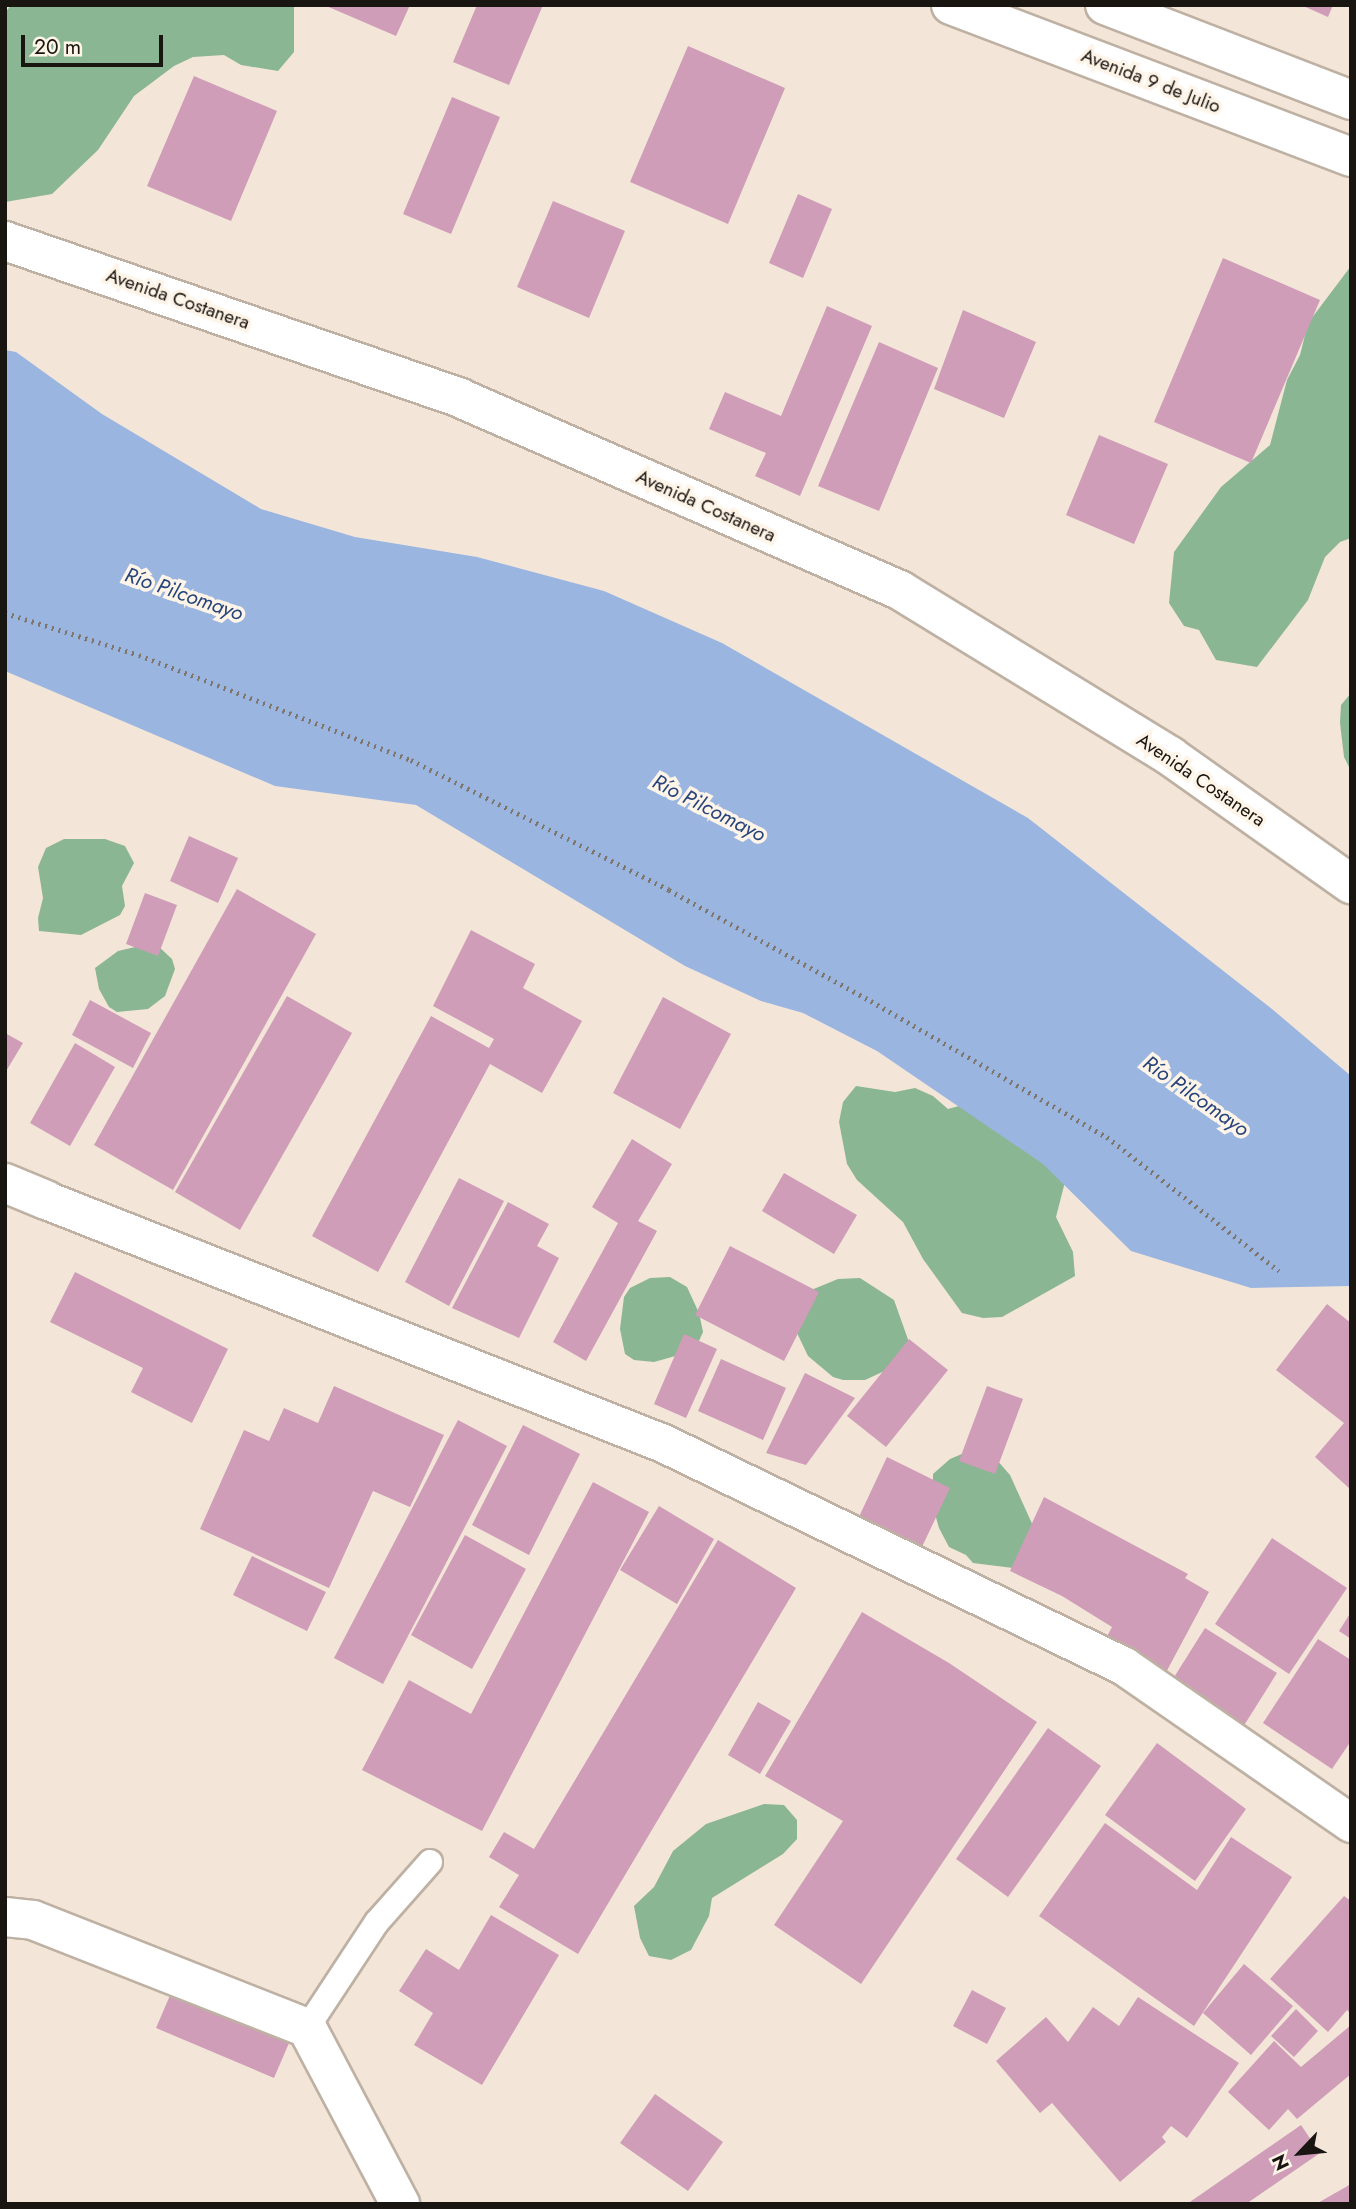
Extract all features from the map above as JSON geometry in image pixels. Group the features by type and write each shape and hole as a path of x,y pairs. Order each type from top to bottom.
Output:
{"street":[{"name":"Avenida 9 de Julio","path":"951,5 1351,157"},
{"path":"1105,5 1351,100"},
{"name":"Avenida Costanera","path":"5,241 460,398 901,591 1170,757 1351,884"},
{"path":"5,1183 663,1443 1124,1666 1351,1823"},
{"path":"5,1917 33,1920 307,2028 400,2204"}],"lane":[{"path":"307,2028 377,1922 430,1862"}],"path":[{"path":"5,613 139,655 411,761 670,890 871,1001 1107,1137 1279,1270"}],"green space":[{"path":"11,5 294,5 294,52 278,71 241,65 224,55 193,57 174,66 134,96 98,150 52,194 5,202 5,13"},
{"path":"1351,266 1351,538 1340,542 1325,557 1308,600 1257,667 1216,660 1199,630 1184,626 1169,603 1174,552 1221,487 1270,445 1287,380 1300,355 1308,323"},
{"path":"1351,693 1351,771 1344,757 1340,723 1341,705"},
{"path":"64,839 105,839 125,846 134,863 122,886 125,906 120,915 81,935 39,931 38,918 43,898 38,867 46,848"},
{"path":"148,944 157,945 172,959 175,969 165,996 148,1009 117,1012 109,1007 99,989 95,968 118,951"},
{"path":"856,1086 895,1092 915,1088 933,1096 948,1109 966,1104 1066,1178 1056,1217 1073,1252 1075,1276 1002,1317 983,1318 962,1313 923,1259 903,1222 857,1180 847,1164 839,1122 843,1102"},
{"path":"670,1277 687,1287 699,1313 703,1332 699,1341 686,1353 654,1362 634,1360 625,1354 620,1329 624,1297 630,1288 650,1278"},
{"path":"860,1278 894,1300 910,1345 891,1368 865,1380 843,1380 833,1377 808,1356 797,1333 799,1295 838,1279"},
{"path":"969,1451 996,1459 1010,1475 1039,1539 1013,1568 973,1563 966,1555 949,1547 939,1528 933,1507 933,1474 950,1459"},
{"path":"764,1804 784,1805 797,1820 797,1839 783,1854 712,1898 709,1916 691,1950 671,1960 649,1956 640,1938 634,1906 654,1887 673,1851 706,1824"}],"water":[{"name":"Río Pilcomayo","path":"5,350 16,352 102,414 261,509 355,537 477,557 604,591 722,643 1028,818 1272,1009 1351,1076 1351,1286 1251,1288 1131,1251 1043,1164 877,1051 803,1013 761,1001 685,966 416,805 275,786 5,671"}],"building":[{"path":"324,5 410,5 396,36"},
{"path":"477,5 543,5 509,85 453,62"},
{"path":"1301,5 1333,5 1328,17"},
{"path":"688,46 785,88 728,224 630,182"},
{"path":"194,76 277,111 231,221 147,186"},
{"path":"452,97 500,117 451,234 403,214"},
{"path":"798,194 832,209 803,278 769,263"},
{"path":"553,201 625,231 589,318 517,287"},
{"path":"1223,258 1320,300 1251,463 1154,422"},
{"path":"827,306 872,326 800,496 755,476 766,453 709,429 725,392 781,416"},
{"path":"963,310 1036,342 1004,418 934,389"},
{"path":"879,342 938,368 879,511 818,486"},
{"path":"1099,435 1168,464 1134,544 1066,515"},
{"path":"189,836 238,858 218,903 170,881"},
{"path":"237,889 316,934 173,1190 94,1145"},
{"path":"145,893 177,905 158,956 126,944"},
{"path":"471,930 535,964 523,988 582,1021 542,1093 490,1064 378,1272 312,1236 431,1016 489,1048 494,1039 433,1006"},
{"path":"287,996 352,1033 240,1230 175,1192"},
{"path":"663,997 731,1034 680,1129 613,1093"},
{"path":"90,1000 151,1033 133,1068 72,1035"},
{"path":"5,1033 23,1043 5,1073"},
{"path":"75,1043 115,1067 70,1146 30,1123"},
{"path":"632,1139 672,1164 638,1221 657,1231 586,1361 553,1342 618,1223 592,1207"},
{"path":"784,1173 857,1215 834,1254 762,1211"},
{"path":"459,1178 504,1201 449,1306 405,1282"},
{"path":"508,1202 549,1224 537,1246 559,1258 519,1338 452,1308"},
{"path":"730,1246 819,1292 784,1361 695,1315"},
{"path":"75,1272 228,1349 192,1423 131,1392 143,1368 50,1322"},
{"path":"1327,1304 1351,1323 1351,1490 1315,1457 1344,1423 1276,1370"},
{"path":"684,1334 717,1349 686,1418 654,1404"},
{"path":"909,1339 948,1370 886,1447 847,1416"},
{"path":"721,1359 786,1388 763,1440 698,1411"},
{"path":"805,1373 855,1398 806,1465 766,1453"},
{"path":"334,1386 444,1435 410,1507 373,1491 329,1588 200,1529 244,1430 269,1441 284,1408 318,1423"},
{"path":"987,1386 1023,1399 995,1474 959,1461"},
{"path":"458,1420 507,1446 383,1684 334,1658"},
{"path":"523,1425 580,1454 529,1555 472,1525"},
{"path":"887,1457 950,1488 920,1551 857,1521"},
{"path":"593,1482 649,1512 482,1831 362,1770 409,1680 471,1714"},
{"path":"1044,1497 1188,1574 1185,1578 1209,1592 1163,1678 1103,1644 1112,1627 1062,1596 1010,1571"},
{"path":"659,1506 714,1539 677,1604 620,1570"},
{"path":"465,1535 526,1569 472,1669 411,1635"},
{"path":"1272,1538 1347,1588 1289,1674 1215,1624"},
{"path":"718,1540 796,1588 578,1954 499,1907 519,1875 489,1857 504,1832 534,1849"},
{"path":"252,1556 326,1592 307,1631 233,1595"},
{"path":"862,1612 949,1663 1037,1722 861,1984 774,1925 843,1821 765,1776"},
{"path":"1351,1612 1351,1639 1339,1631"},
{"path":"1205,1628 1277,1673 1243,1727 1171,1682"},
{"path":"1318,1639 1351,1660 1351,1741 1332,1769 1263,1723"},
{"path":"758,1702 791,1721 760,1774 728,1755"},
{"path":"1048,1728 1101,1766 1008,1897 956,1859"},
{"path":"1157,1743 1246,1809 1195,1881 1105,1815"},
{"path":"1105,1823 1197,1890 1231,1837 1292,1877 1194,2026 1039,1916"},
{"path":"1344,1896 1351,1901 1351,2014 1347,2010 1328,2032 1270,1979"},
{"path":"491,1915 559,1955 482,2085 414,2045 433,2013 399,1991 426,1949 459,1970"},
{"path":"1244,1964 1293,2006 1251,2055 1203,2013"},
{"path":"972,1990 1006,2008 987,2044 953,2026"},
{"path":"171,1993 289,2043 274,2078 156,2028"},
{"path":"1138,1997 1239,2063 1187,2138 1171,2126 1162,2137 1166,2142 1120,2182 1052,2103 1040,2113 996,2061 1046,2017 1068,2042 1093,2007 1119,2026"},
{"path":"1296,2009 1318,2031 1294,2057 1271,2036"},
{"path":"1351,2025 1351,2074 1297,2119 1288,2109 1269,2130 1228,2092 1274,2041 1301,2067"},
{"path":"655,2094 723,2142 688,2191 620,2143"},
{"path":"1301,2125 1320,2153 1246,2204 1187,2204"},
{"path":"1351,2184 1351,2204 1316,2204"}]}
